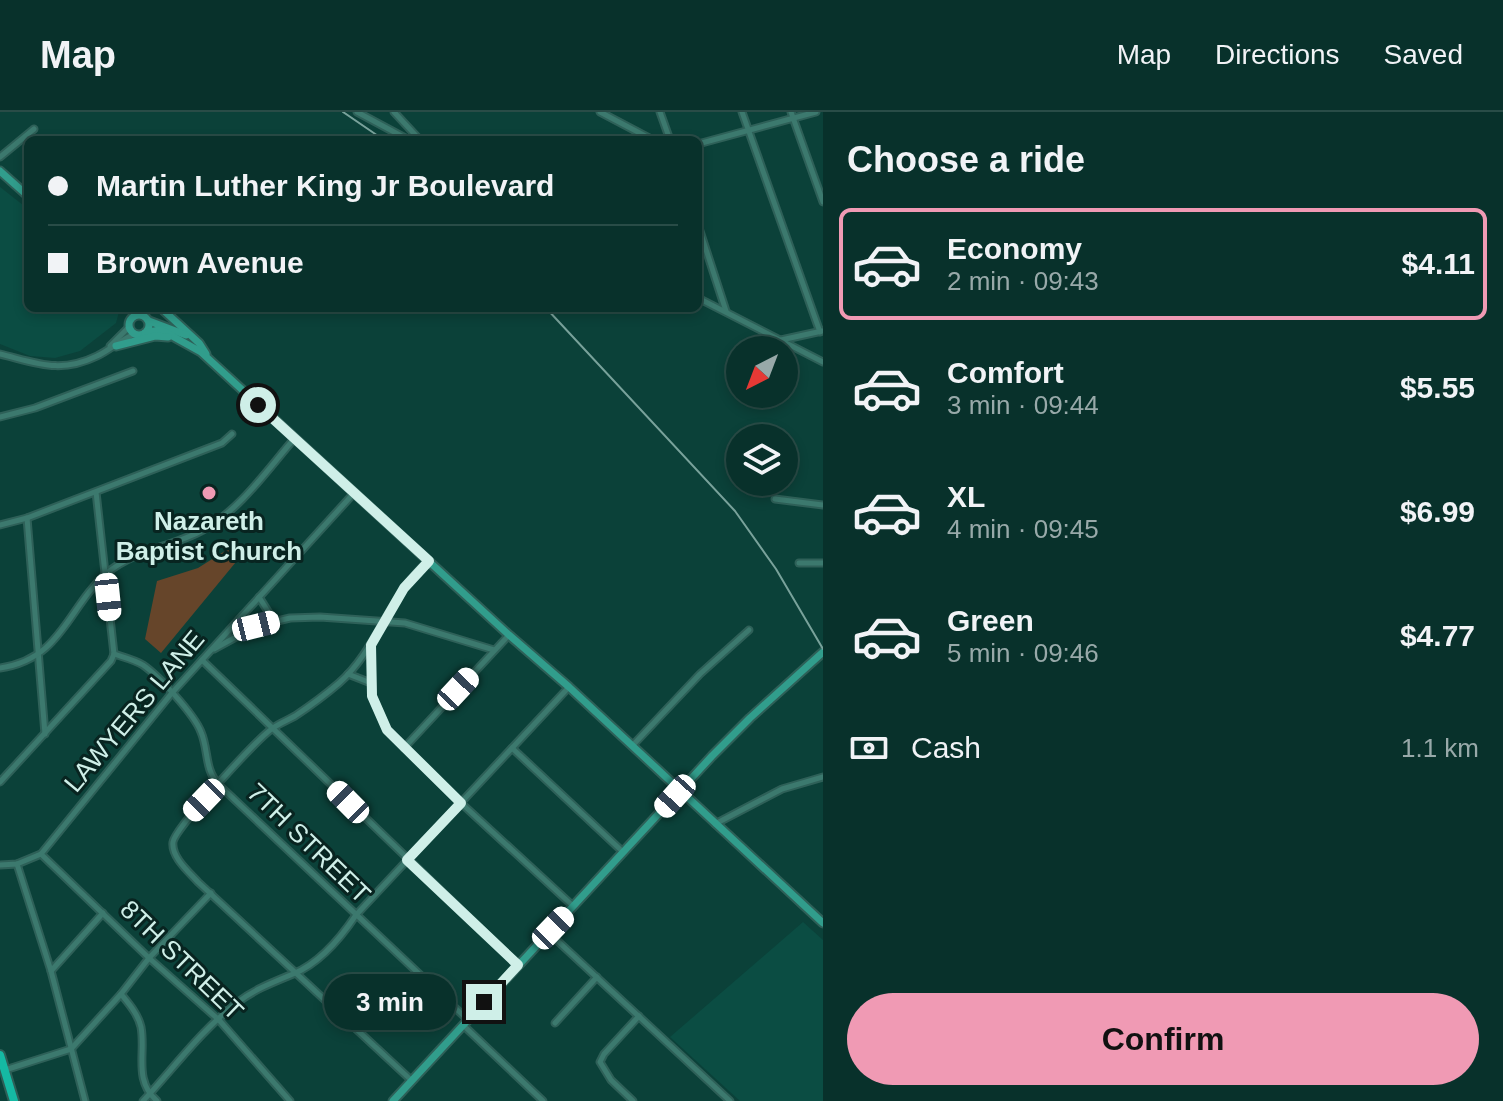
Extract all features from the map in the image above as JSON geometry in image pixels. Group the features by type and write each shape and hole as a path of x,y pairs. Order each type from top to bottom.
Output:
{"main road":[{"path":"0,171 24,192"},
{"path":"141,312 149,321 183,333 294,439 569,687 823,923"},
{"path":"165,312 199,343 212,362"},
{"path":"132,313 129,327 135,334 159,330 201,352"},
{"path":"145,333 149,321"},
{"path":"116,346 165,336 212,362"},
{"path":"397,1099 411,1080 681,790 750,718 823,652"},
{"path":"0,1055 14,1101"}],"street":[{"path":"357,112 402,136"},
{"path":"394,112 416,136"},
{"path":"600,112 645,136"},
{"path":"660,112 669,136"},
{"path":"742,112 821,332 798,336"},
{"path":"702,143 792,115 816,112"},
{"path":"792,115 823,202"},
{"path":"26,136 34,129"},
{"path":"0,157 24,137"},
{"path":"702,237 726,312"},
{"path":"702,300 772,336"},
{"path":"0,354 49,367 66,367 100,355 129,327"},
{"path":"107,350 135,334"},
{"path":"798,349 823,362"},
{"path":"0,417 35,408 133,371"},
{"path":"0,525 27,518 222,443 232,434"},
{"path":"0,668 21,664 38,655 59,636 105,574 129,559 214,524 294,439"},
{"path":"0,782 111,661 114,654 96,491"},
{"name":"LAWYERS LANE","path":"0,865 17,864 41,854 171,694 354,493"},
{"path":"775,499 823,505"},
{"path":"27,518 45,734"},
{"path":"411,1080 211,893 176,856 172,845 182,825 273,728 311,706 348,674 371,645 404,588 429,561"},
{"path":"799,563 823,563"},
{"path":"90,593 99,592 108,597"},
{"path":"259,597 274,621"},
{"path":"208,654 256,626 290,618 320,617 405,623 494,650"},
{"path":"632,746 700,674 749,630"},
{"path":"404,748 509,635"},
{"path":"371,645 372,696 387,730 574,907"},
{"name":"7TH STREET","path":"114,654 141,664 197,723 210,775 219,785 356,915 543,1101"},
{"path":"202,660 518,965"},
{"path":"348,674 371,683"},
{"path":"143,1101 237,1003 257,990 296,973 333,945 356,915 569,687"},
{"path":"512,748 624,853"},
{"path":"715,824 782,789 823,777"},
{"name":"8TH STREET","path":"41,854 219,1020 290,1101"},
{"path":"17,864 51,971 85,1101"},
{"path":"5,1070 71,1049 149,958 211,893"},
{"path":"51,971 103,913"},
{"path":"549,933 730,1101"},
{"path":"555,1023 597,977"},
{"path":"121,994 137,1016 142,1029 140,1064 149,1094 157,1101"},
{"path":"633,1101 611,1080 600,1062 639,1016"}],"shaded area":[{"path":"0,187 24,206 24,312 119,312 116,323 80,351 55,358 30,356 0,344"},
{"path":"236,544 245,551 161,653 145,639 157,581 198,568"},
{"path":"803,922 823,940 823,1101 740,1101 670,1037"}],"railway":[{"path":"343,112 378,136"},
{"path":"550,312 735,511 776,569 823,649"}],"place":[{"name":"Nazareth Baptist Church","path":"209,493"}],"route":[{"path":"258,405 429,561 404,588 371,645 372,696 387,730 461,803 407,860 518,965 484,1002"}]}
